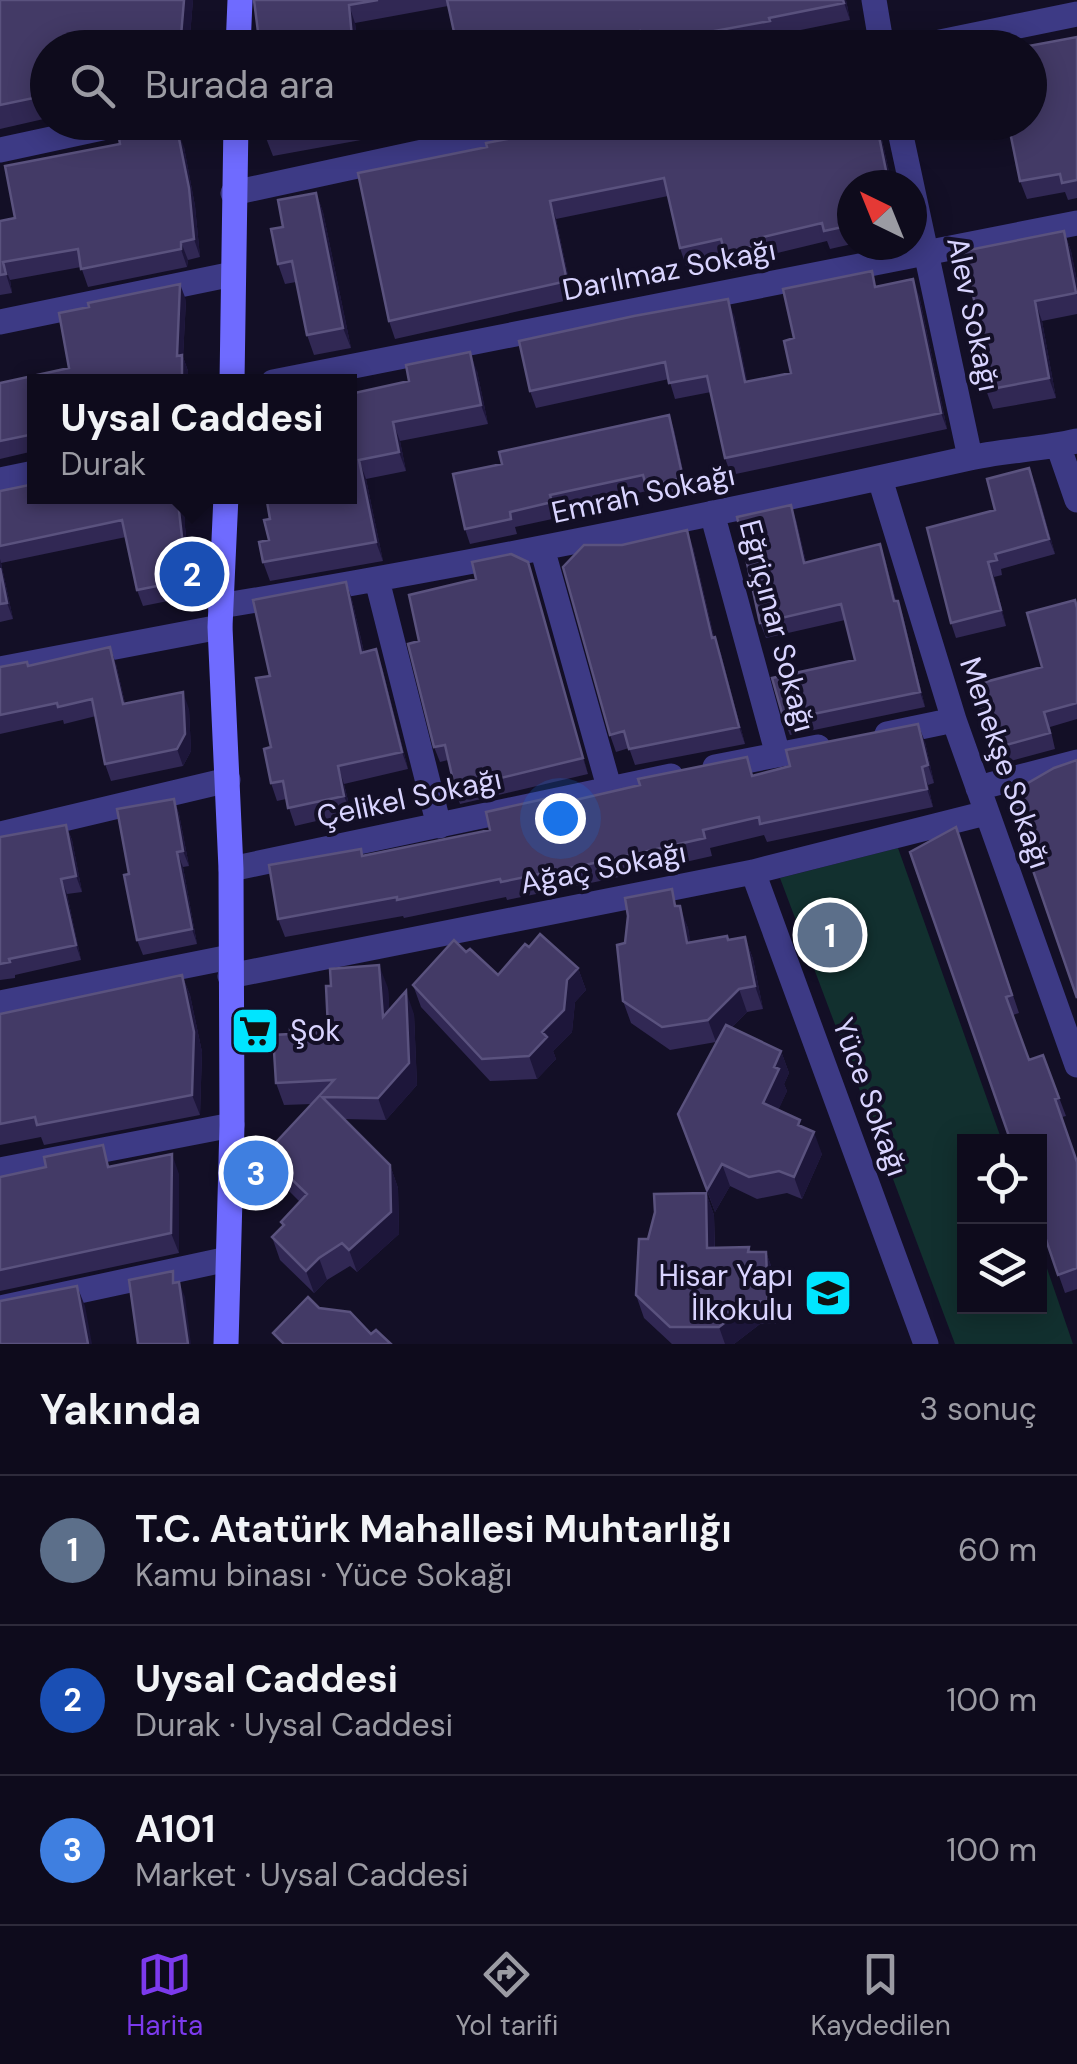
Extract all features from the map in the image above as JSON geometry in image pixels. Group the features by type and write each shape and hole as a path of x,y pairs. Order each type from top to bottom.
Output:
{"street":[{"path":"239,30 240,0"},
{"path":"874,0 879,30"},
{"path":"999,30 1077,14"},
{"path":"0,150 46,140"},
{"path":"232,374 235,140"},
{"path":"233,193 478,140"},
{"name":"Alev Sokağı","path":"902,140 909,170"},
{"name":"Darılmaz Sokağı","path":"927,252 1077,223"},
{"name":"Alev Sokağı","path":"927,252 970,457"},
{"name":"Darılmaz Sokağı","path":"313,374 887,260"},
{"path":"0,322 234,274"},
{"path":"1068,443 1077,500"},
{"name":"Emrah Sokağı","path":"0,670 377,580 970,457 1068,443"},
{"path":"0,480 27,475"},
{"name":"Menekşe Sokağı","path":"880,478 954,720 1077,1065"},
{"path":"226,504 220,617 231,869 232,1125 226,1344"},
{"name":"Eğriçınar Sokağı","path":"712,513 778,755"},
{"path":"542,548 609,787"},
{"path":"377,580 439,826"},
{"name":"Çelikel Sokağı","path":"231,869 609,787 954,720"},
{"path":"978,788 1077,762"},
{"path":"0,834 228,780"},
{"name":"Ağaç Sokağı","path":"0,1003 753,872 986,813"},
{"name":"Yüce Sokağı","path":"753,872 926,1344"},
{"path":"0,1170 232,1125"},
{"path":"0,1308 228,1259"}],"green space":[{"path":"898,848 1000,1134 957,1134 957,1314 1047,1314 1047,1268 1073,1344 955,1344 780,878"}],"building":[{"path":"0,0 184,0 182,30 30,30 30,99 0,105"},
{"path":"254,0 378,0 349,5 351,30 258,30"},
{"path":"447,0 844,3 720,30 454,30"},
{"path":"1077,37 1077,180 1062,183 1060,174 1020,181 1012,140 1047,140 1047,43"},
{"path":"119,140 179,140 194,239 181,242 181,249 81,269 78,249 3,262 6,274 0,275 0,221 15,218 5,166 120,144"},
{"path":"502,140 880,140 886,170 837,170 837,228 824,231 822,223 763,237 764,244 725,253 721,239 680,248 664,178 550,201 567,281 389,321 358,173 487,147 486,143"},
{"path":"316,193 343,328 307,335 292,261 278,264 271,229 283,227 278,200"},
{"path":"1064,231 1076,293 1035,301 1049,378 986,390 975,330 980,329 964,251"},
{"path":"872,271 875,287 913,279 941,413 725,458 707,376 669,383 665,362 530,391 519,341 728,299 745,382 791,373 784,341 794,338 783,289"},
{"path":"180,284 177,356 182,355 182,374 41,374 69,368 59,313 89,307 88,303"},
{"path":"470,352 481,405 393,422 399,452 359,460 376,542 263,562 259,542 269,540 264,520 270,519 267,504 357,504 357,392 409,381 406,365"},
{"path":"27,377 27,435 0,441 0,383"},
{"path":"669,415 683,478 646,486 643,475 550,495 552,502 510,512 511,519 465,529 453,474 502,464 499,452"},
{"path":"1029,468 1049,539 995,554 997,560 988,562 1001,610 951,623 927,528 995,510 987,479"},
{"path":"27,485 27,504 179,504 187,580 137,590 122,520 0,546 0,491"},
{"path":"791,505 804,563 880,544 920,692 784,720 772,678 855,660 841,604 760,623 737,517"},
{"path":"687,530 712,638 715,637 739,727 629,749 624,731 610,735 563,567 584,545 622,545"},
{"path":"511,554 528,562 583,758 455,789 445,745 434,747 408,644 419,641 409,595 476,579 472,562"},
{"path":"0,568 7,603 0,604"},
{"path":"346,582 361,653 376,649 402,752 338,766 344,796 288,808 283,781 271,783 264,749 271,747 256,678 270,676 253,600"},
{"path":"1075,600 1077,703 1044,712 1050,733 991,749 974,685 1042,667 1027,613"},
{"path":"110,647 123,704 183,692 185,734 177,749 105,764 92,699 0,715 0,667 27,662 28,666"},
{"path":"918,724 928,765 922,767 927,789 760,824 759,817 703,830 705,838 501,882 500,879 278,919 269,865 361,849 362,856 490,830 486,812 553,797 545,807 640,785 638,779 747,757 752,776 790,766 786,750"},
{"path":"1077,760 1077,998 1007,795 1054,768"},
{"path":"174,799 183,851 177,852 192,929 137,940 124,875 129,874 117,809"},
{"path":"66,825 76,876 61,879 76,945 0,964 0,837"},
{"path":"956,827 1012,995 1006,997 1029,1060 1043,1055 1077,1162 1077,1268 1058,1275 1047,1243 1047,1134 1008,1134 910,852"},
{"path":"672,889 675,906 680,906 687,943 745,937 755,986 739,989 708,1020 662,1027 623,1001 617,945 625,943 625,898"},
{"path":"840,913 851,947 824,956 812,922"},
{"path":"540,934 578,968 567,980 564,1010 542,1032 547,1037 529,1056 482,1059 413,985 454,940 498,975 525,944 529,947"},
{"path":"379,965 383,1017 406,991 409,1063 378,1098 322,1097 390,1165 391,1212 349,1250 342,1243 306,1271 272,1237 307,1194 268,1151 334,1080 276,1083 273,1035 290,1034 290,1029 328,1028 326,986 331,986 330,969"},
{"path":"182,975 194,1032 192,1095 37,1125 35,1117 0,1124 0,1014"},
{"path":"726,1025 781,1051 774,1067 779,1069 763,1103 800,1120 798,1125 814,1132 794,1177 779,1171 749,1177 722,1164 707,1190 678,1114"},
{"path":"103,1145 108,1167 172,1154 171,1233 0,1270 0,1177 46,1167 44,1157"},
{"path":"706,1193 707,1248 749,1247 748,1252 766,1252 768,1301 752,1302 719,1327 670,1327 636,1295 639,1239 648,1239 655,1212 654,1194"},
{"path":"173,1271 173,1283 179,1282 188,1344 138,1344 129,1280"},
{"path":"77,1286 88,1344 0,1344 0,1301"},
{"path":"308,1297 319,1308 350,1312 371,1334 376,1330 391,1344 284,1344 273,1333"}],"place":[{"name":"Uysal Caddesi","path":"192,574"},
{"name":"T.C. Atatürk Mahallesi Muhtarlığı","path":"830,935"},
{"name":"Şok","path":"255,1031"},
{"name":"A101","path":"256,1173"},
{"name":"Hisar Yapı İlkokulu","path":"828,1293"}]}
